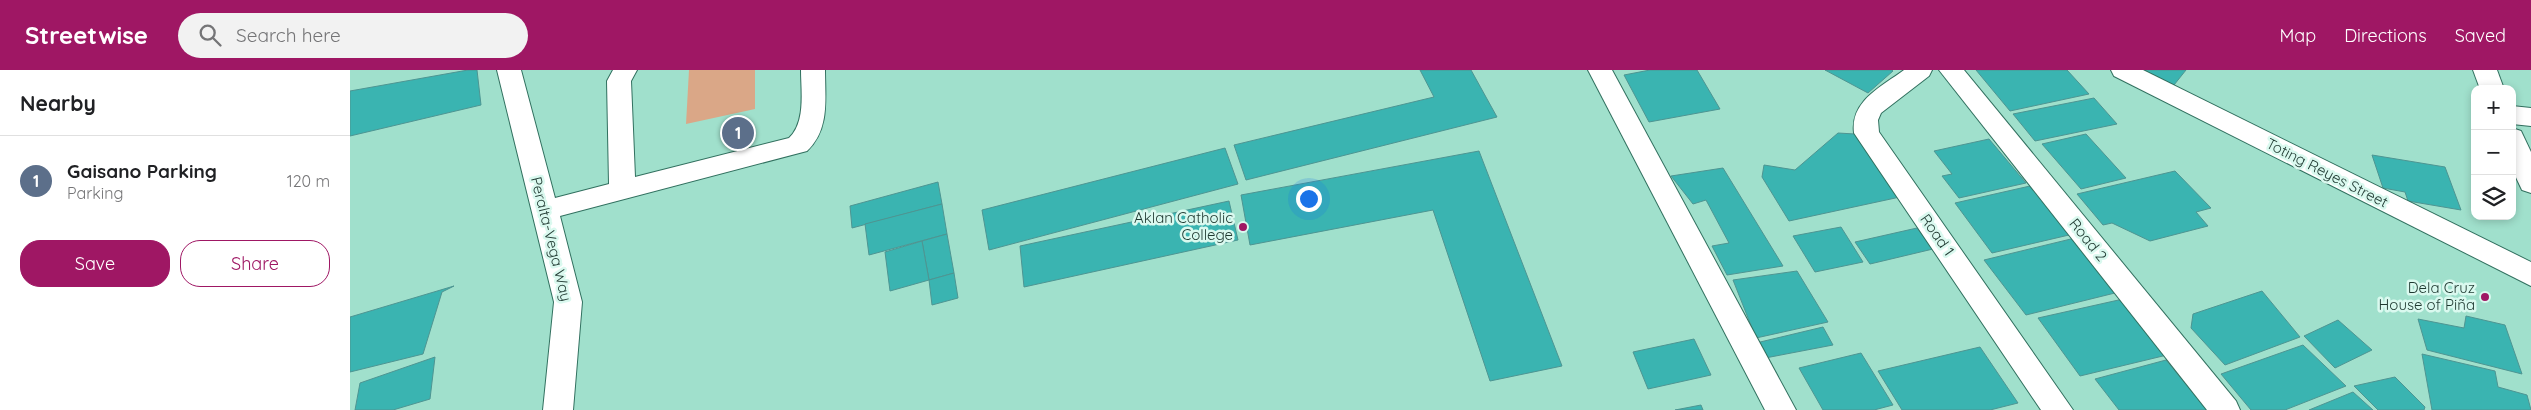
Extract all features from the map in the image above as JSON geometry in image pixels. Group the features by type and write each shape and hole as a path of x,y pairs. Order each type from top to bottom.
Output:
{"street":[{"name":"Peralta-Vega Way","path":"509,70 568,302 558,410"},
{"path":"622,190 618,81 626,70"},
{"path":"545,210 798,145 807,138 811,128 812,70"},
{"path":"1600,70 1781,410"},
{"name":"Road 1","path":"1920,70 1870,108 1865,120 1868,134 2058,410"},
{"name":"Road 2","path":"1951,70 2225,410"},
{"name":"Toting Reyes Street","path":"2123,70 2531,275"},
{"path":"2485,70 2491,85"},
{"path":"2516,115 2531,117"},
{"path":"2516,147 2531,183"}],"shaded area":[{"path":"689,70 755,70 755,109 686,124"}],"building":[{"path":"477,70 481,105 350,136 350,91"},
{"path":"1420,70 1471,70 1497,117 1246,180 1234,145 1434,97"},
{"path":"1650,70 1697,70 1720,109 1649,122 1624,75"},
{"path":"1825,70 1892,70 1893,71 1868,93"},
{"path":"1976,70 2067,70 2089,94 2010,111"},
{"path":"2143,70 2186,70 2174,85"},
{"path":"2094,98 2117,124 2035,141 2013,114"},
{"path":"1838,133 1855,134 1900,197 1789,221 1762,177 1764,165 1795,170"},
{"path":"2086,134 2126,178 2081,189 2042,144"},
{"path":"1989,139 2026,183 1959,198 1942,176 1952,174 1934,151"},
{"path":"1225,148 1238,184 989,250 982,210"},
{"path":"1479,151 1562,366 1490,381 1433,210 1250,245 1241,195"},
{"path":"2372,155 2445,167 2461,210 2408,201 2405,192 2383,188"},
{"path":"1723,168 1783,266 1727,275 1712,246 1729,243 1706,200 1693,204 1671,176"},
{"path":"2175,171 2211,208 2196,212 2208,226 2150,241 2112,223 2103,225 2077,194"},
{"path":"938,182 942,204 852,228 850,206"},
{"path":"2030,186 2069,235 1992,253 1955,203"},
{"path":"1229,201 1238,240 1024,287 1020,246"},
{"path":"942,204 947,234 869,255 865,224"},
{"path":"1841,227 1863,262 1815,272 1793,236"},
{"path":"1917,228 1933,249 1870,264 1855,242"},
{"path":"947,234 954,273 929,280 922,241"},
{"path":"2075,238 2119,292 2026,315 1984,260"},
{"path":"922,241 929,280 890,291 885,252"},
{"path":"1797,271 1828,322 1756,338 1733,280"},
{"path":"954,273 958,298 932,305 929,280"},
{"path":"454,286 442,292 423,354 350,372 350,317"},
{"path":"2262,291 2300,337 2225,365 2191,328 2193,314"},
{"path":"2123,299 2167,355 2080,376 2038,318"},
{"path":"2466,316 2505,325 2522,374 2427,350 2418,319 2464,328"},
{"path":"2338,320 2372,350 2335,368 2304,336"},
{"path":"1823,327 1833,345 1760,359 1756,343"},
{"path":"1694,339 1711,375 1648,389 1633,352"},
{"path":"2303,345 2346,386 2285,410 2251,410 2221,374"},
{"path":"1980,347 2018,403 1990,410 1902,410 1878,371"},
{"path":"1861,353 1893,405 1874,410 1823,410 1799,368"},
{"path":"2422,354 2495,371 2498,387 2527,395 2531,410 2432,410"},
{"path":"435,357 430,399 393,410 355,410 360,383"},
{"path":"2166,360 2207,410 2119,410 2095,379"},
{"path":"2395,377 2425,407 2424,410 2378,410 2354,386"},
{"path":"2353,392 2373,410 2309,410"},
{"path":"1701,405 1703,410 1675,410"}],"place":[{"name":"Gaisano Parking","path":"738,133"},
{"name":"Aklan Catholic College","path":"1243,227"},
{"name":"Dela Cruz House of Piña","path":"2485,297"}]}
